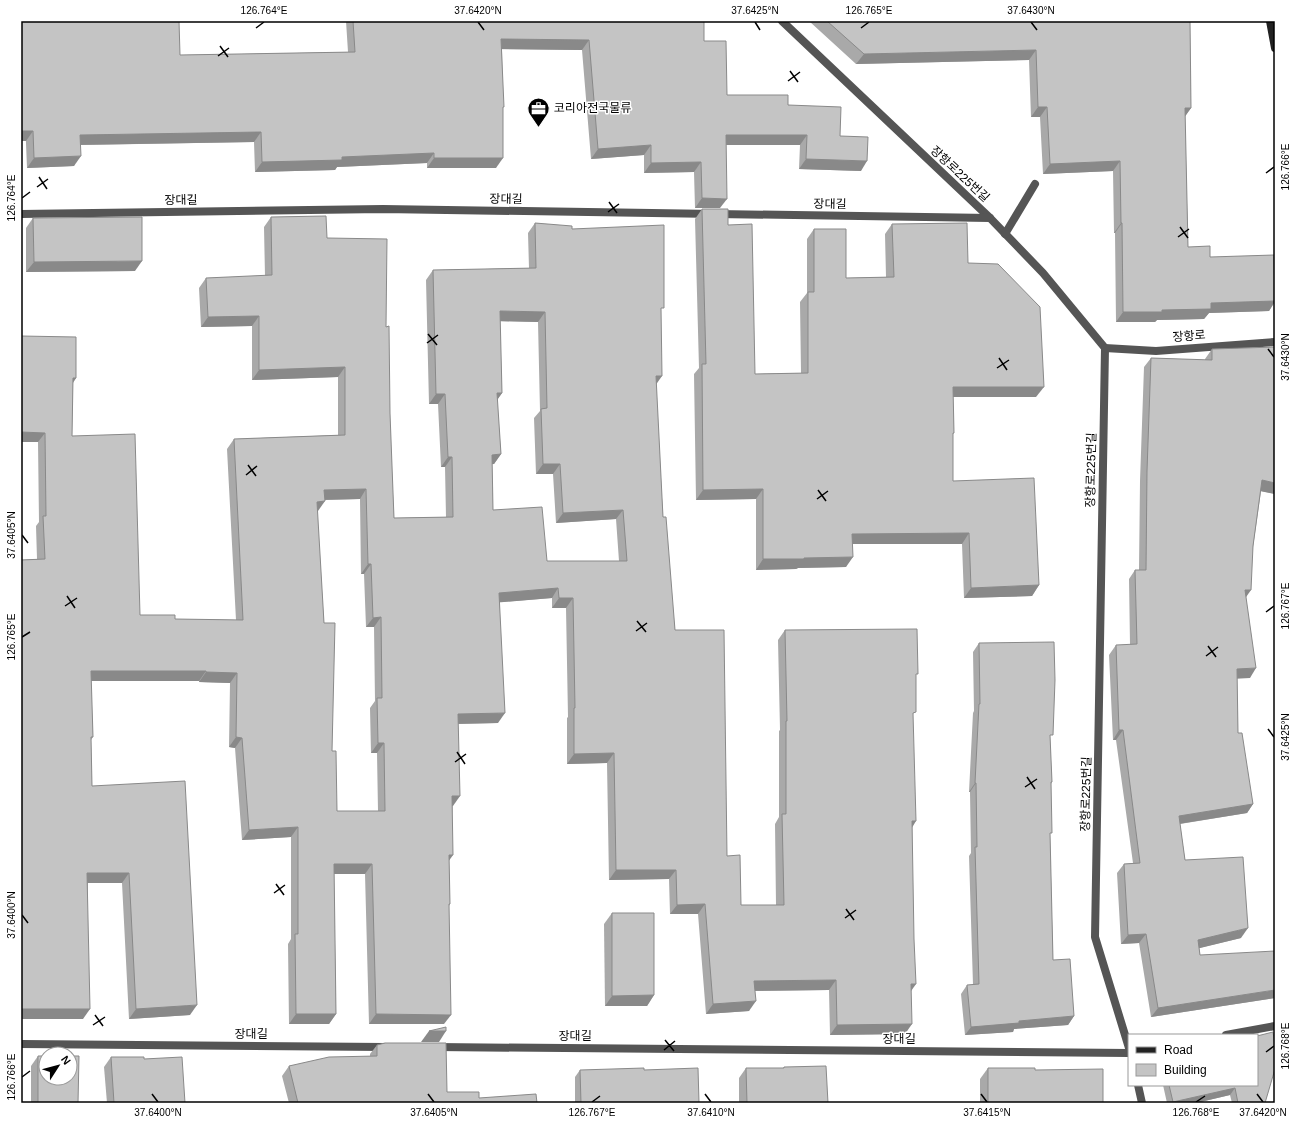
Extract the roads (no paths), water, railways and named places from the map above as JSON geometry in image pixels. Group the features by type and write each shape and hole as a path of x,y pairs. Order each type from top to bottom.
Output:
{"main road":[{"path":"1270,21 1275,48"}],"street":[{"name":"장항로225번길","path":"782,21 990,218 1043,273 1105,348 1096,937 1128,1045"},
{"path":"1005,234 1035,184"},
{"name":"장대길","path":"21,214 383,209 990,218"},
{"name":"장항로","path":"1105,348 1156,351 1275,342"},
{"path":"1231,1034 1275,1026"},
{"name":"장대길","path":"21,1044 396,1047"},
{"name":"장대길","path":"428,1047 1128,1053"},
{"path":"1138,1086 1142,1103"}],"place":[{"name":"코리아전국물류","path":"538,128"}]}
